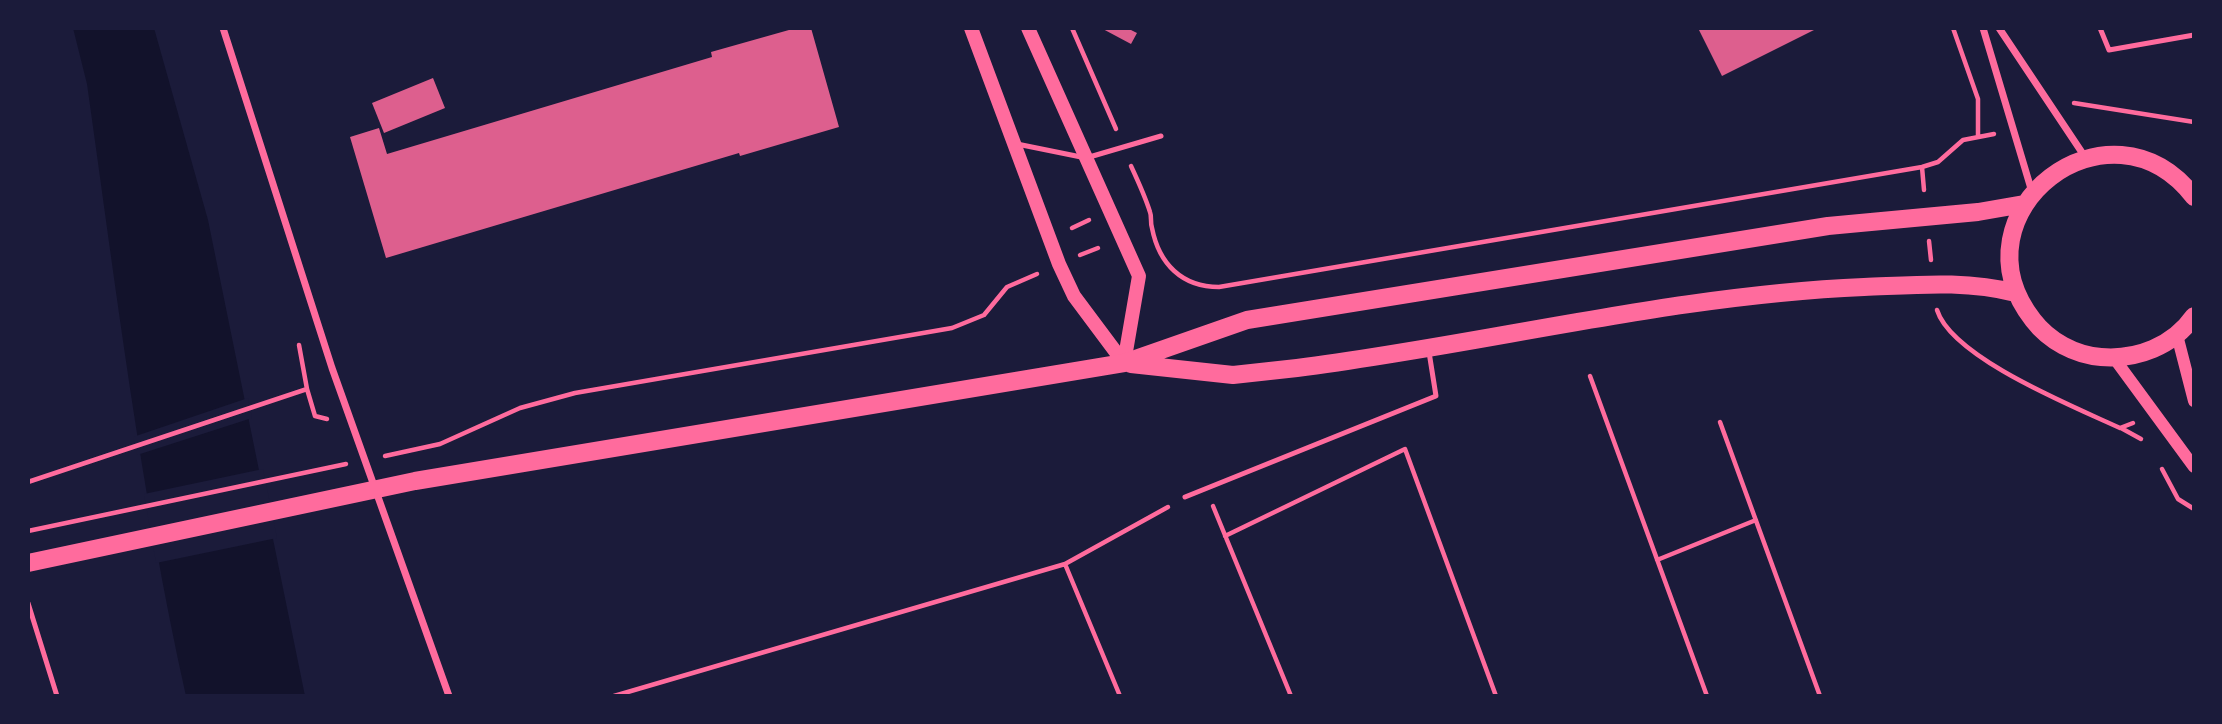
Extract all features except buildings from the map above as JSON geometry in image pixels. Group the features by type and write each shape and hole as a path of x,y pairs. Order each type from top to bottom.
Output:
{"main road":[{"path":"971,28 1074,296 1124,363 1233,375 1428,349 1772,292 1950,283 1984,285 2016,293"},
{"path":"1028,28 1139,276 1124,363"},
{"path":"2191,189 2150,162 2129,156 2085,158 2065,165 2028,198 2014,225 2010,247 2016,293 2039,328 2055,341 2083,354 2114,358 2137,355 2158,347 2177,335 2194,316"},
{"path":"28,563 415,481 1124,363 1247,320 1828,226 1978,212 2028,198"}],"street":[{"path":"223,28 336,379 449,696"},
{"path":"1983,28 2014,127 2028,198"},
{"path":"1999,28 2085,158"},
{"path":"2177,335 2194,401"},
{"path":"2114,358 2194,467"}],"lane":[{"path":"2100,28 2109,50 2194,34"},
{"path":"1014,144 1086,158 1161,136"},
{"path":"1185,498 1436,396 1428,349"},
{"path":"28,603 57,696"}],"path":[{"path":"1954,28 1978,99 1979,137"},
{"path":"2054,113 2079,103 2194,122"},
{"path":"1151,225 1158,250 1169,268 1186,281 1202,287 1219,287 1922,167 1938,162 1962,140 2014,127"},
{"path":"1068,230 1093,219"},
{"path":"377,458 440,444 520,408 565,396 952,328 984,314 1007,287"},
{"path":"1590,376 1707,696"},
{"path":"307,389 315,416"},
{"path":"29,482 297,393"},
{"path":"1720,422 1819,696"},
{"path":"2120,428 2146,444"},
{"path":"1225,536 1405,449 1496,696"},
{"path":"2156,459 2178,499 2194,509"},
{"path":"28,531 351,463"},
{"path":"1206,489 1291,696"},
{"path":"614,696 1065,564 1185,498"},
{"path":"1657,560 1756,520"},
{"path":"1065,564 1120,696"}],"shaded area":[{"path":"73,28 154,28 208,220 305,696 186,696 143,468 87,84"}],"pier":[{"path":"248,398 252,418 137,455 133,437"},
{"path":"263,469 277,538 156,563 144,494"}]}
